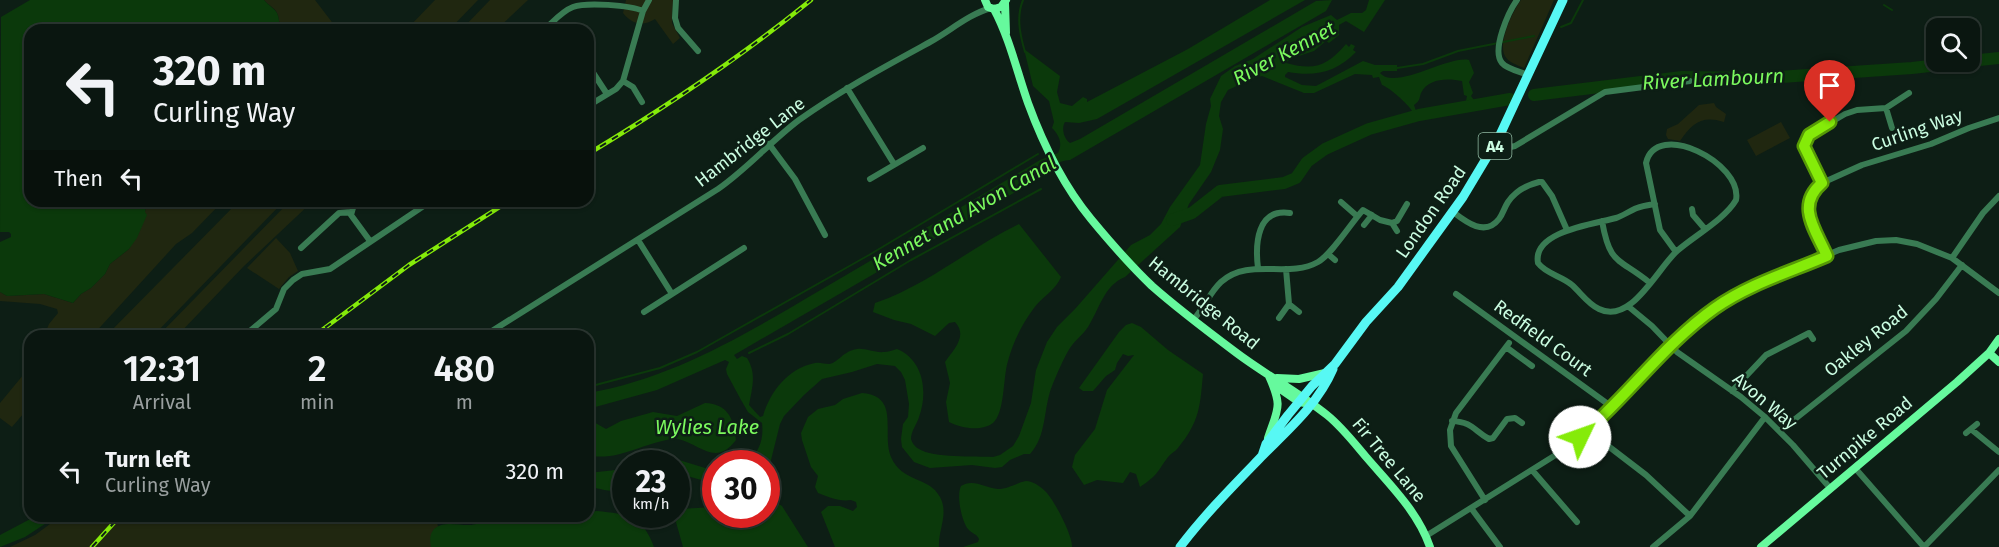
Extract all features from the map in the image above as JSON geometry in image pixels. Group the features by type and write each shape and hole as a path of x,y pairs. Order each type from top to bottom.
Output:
{"main road":[{"name":"Hambridge Road","path":"985,0 1006,33 1028,103 1049,153 1090,218 1159,291 1301,400 1311,404"},
{"name":"London Road","path":"1262,456 1266,444 1301,400 1335,364 1366,322 1398,287 1453,212 1495,145 1563,0"},
{"name":"Hambridge Road","path":"1006,2 1006,33"},
{"path":"992,9 999,8 1006,2"},
{"name":"Turnpike Road","path":"1761,547 1989,352 1999,339"},
{"path":"1989,352 1999,362"},
{"name":"London Road","path":"1180,547 1217,503 1294,425 1328,381 1335,364"},
{"path":"1266,444 1279,410 1273,379 1299,379 1325,374"},
{"name":"Fir Tree Lane","path":"1311,404 1333,420 1408,506 1430,547"}],"street":[{"path":"594,102 623,81 649,0"},
{"path":"676,0 675,18 678,28 698,51"},
{"name":"Hambridge Lane","path":"976,13 985,0"},
{"path":"1517,0 1505,21 1500,41 1502,62 1528,75"},
{"path":"551,24 566,10 579,5 644,10"},
{"name":"Hambridge Lane","path":"494,330 735,177 769,144 847,88 976,13 992,9"},
{"path":"594,74 607,94"},
{"path":"623,81 633,87 642,102"},
{"path":"1495,145 1506,148 1515,146 1605,92 1690,81"},
{"path":"847,88 894,164"},
{"path":"1827,256 1808,211 1811,196 1822,183 1805,150 1804,142 1809,135 1851,112 1886,108 1909,93"},
{"path":"1886,108 1892,128"},
{"name":"Curling Way","path":"1822,183 1862,165 1931,144 1999,118"},
{"path":"769,144 795,179 825,235"},
{"path":"1655,204 1637,208 1621,216 1567,230 1547,241 1537,259 1541,266 1566,280 1599,309 1613,313 1629,307 1676,252 1729,210 1736,200 1736,187 1719,165 1688,146 1657,148 1648,156 1646,163 1655,204 1662,236 1676,252"},
{"path":"870,179 923,148"},
{"path":"1453,212 1472,226 1492,225 1499,220 1512,197 1520,190 1539,182 1549,191 1567,230"},
{"path":"1952,258 1983,213 1999,196"},
{"path":"1341,202 1357,216"},
{"path":"1392,223 1397,221 1407,204"},
{"path":"302,248 339,213 351,212 355,207"},
{"path":"251,330 276,309 284,289 293,280 302,274 330,269 418,207"},
{"path":"1258,268 1256,241 1260,230 1281,209 1290,213"},
{"path":"1692,209 1693,215 1705,229"},
{"path":"1194,319 1223,279 1238,272 1258,268 1286,269 1315,264 1328,254 1363,210 1392,223 1397,231"},
{"path":"351,212 370,241"},
{"path":"1364,225 1372,215"},
{"path":"1602,221 1608,248 1612,255 1650,283"},
{"path":"638,240 672,294"},
{"path":"1426,536 1570,446 1693,325 1724,302 1752,287 1851,246 1887,240 1917,244 1952,258 1999,293"},
{"path":"644,312 744,248"},
{"path":"1328,254 1335,260"},
{"name":"Oakley Road","path":"1780,431 1906,331 1962,265"},
{"path":"1279,318 1289,304 1286,269"},
{"name":"Redfield Court","path":"1456,294 1612,407"},
{"path":"1289,304 1299,312"},
{"name":"Avon Way","path":"1629,307 1670,346 1765,417 1830,488"},
{"path":"1732,391 1766,355 1809,333 1813,339"},
{"path":"1485,500 1451,446 1449,439 1452,421 1508,345 1532,366"},
{"path":"1653,547 1690,516 1765,417"},
{"path":"1452,421 1462,421 1473,426 1489,440 1507,419 1515,418 1522,423"},
{"path":"1977,424 1969,431 1999,452"},
{"path":"1589,429 1646,475 1690,516"},
{"path":"1855,468 1924,547 1999,470"},
{"path":"1532,470 1577,522"},
{"path":"1471,508 1500,547"}],"shaded area":[{"path":"264,0 315,0 333,24 279,24 276,11"},
{"path":"435,0 478,0 455,24 412,24"},
{"path":"490,0 528,0 502,24 467,24"},
{"path":"626,0 673,0 672,23 680,38 673,44 655,19 642,24 630,20 623,13"},
{"path":"1521,0 1554,0 1524,68 1507,59 1503,48 1508,26"},
{"path":"1714,103 1726,114 1724,122 1704,120 1693,125 1680,141 1668,139 1667,129 1678,124 1699,105"},
{"path":"1781,122 1790,138 1756,156 1747,140"},
{"path":"146,207 217,207 192,233 176,244 97,330 46,330 58,313 57,309 40,304 0,301 0,292 7,296 44,294 73,303 105,274 110,264 129,249"},
{"path":"233,207 278,207 159,330 112,330"},
{"path":"284,207 307,207 244,266 183,330 164,330"},
{"path":"276,238 290,253 298,271 289,277 279,289 247,268"},
{"path":"24,374 24,413 12,427 0,418 0,403"},
{"path":"53,522 437,522 444,547 10,547 35,535"}],"water":[{"path":"30,0 264,0 279,18 280,24 24,24 24,207 146,207 147,215 137,238 129,249 110,264 105,274 73,303 44,294 7,296 0,292 0,242 11,237 9,232 0,232 1,17"},
{"path":"1270,0 1305,0 1097,119 1079,123 1065,122 1063,130 1070,143 1316,1 1332,0 1326,11 1070,160 1048,169 1043,176 734,355 737,359 742,356 747,358 750,364 753,381 749,405 760,417 763,416 775,390 796,370 815,363 832,363 857,349 887,352 897,349 913,361 922,378 922,408 911,436 915,446 934,454 993,457 1000,455 1013,446 1019,436 1031,403 1036,370 1047,342 1057,327 1131,245 1150,235 1161,224 1170,207 1200,165 1211,106 1210,99 1221,76 1235,66 1253,59 1302,27 1331,15 1337,20 1351,13 1362,13 1366,10 1369,0 1385,0 1364,32 1346,21 1339,25 1339,35 1329,43 1326,41 1314,51 1290,59 1286,63 1305,66 1320,65 1333,57 1346,44 1349,47 1351,44 1355,46 1353,50 1356,52 1349,59 1325,71 1307,74 1288,72 1285,77 1302,85 1316,86 1363,61 1375,65 1397,65 1397,71 1380,73 1388,77 1398,78 1460,60 1469,60 1474,73 1469,82 1473,93 1471,96 1474,100 1466,101 1467,96 1464,95 1462,81 1439,80 1424,88 1414,105 1416,111 1412,111 1398,96 1382,85 1379,77 1373,78 1372,75 1355,74 1314,93 1304,93 1262,76 1228,90 1221,102 1219,116 1223,129 1220,150 1211,172 1189,204 1180,227 1107,292 1088,327 1070,348 1063,362 1049,395 1042,431 1035,447 1030,454 1010,460 1002,467 972,465 930,468 914,462 902,447 903,424 908,417 909,404 905,380 895,366 877,364 822,379 784,416 774,450 757,450 762,435 762,423 748,412 727,374 726,369 729,362 725,360 657,390 594,407 594,392 620,386 681,365 739,337 1040,160 1058,153 1060,143 1052,128 1054,122 1049,101 1033,86 1024,49 1060,76 1057,92 1060,103 1072,106 1083,97 1087,99 1087,102 1188,49"},
{"path":"1019,224 1061,277 1056,286 1034,308 1015,340 1006,368 1002,403 997,418 988,426 971,428 959,426 949,422 946,402 950,383 945,362 960,337 959,327 955,322 949,323 935,336 911,324 873,312 875,303 913,286"},
{"path":"1132,323 1141,327 1168,350 1203,374 1198,413 1191,430 1178,448 1154,476 1140,487 1136,474 1130,472 1123,483 1097,480 1084,485 1072,467 1075,455 1095,429 1107,390 1134,355 1123,354 1115,370 1106,376 1093,391 1083,391 1079,388 1119,332"},
{"path":"862,393 882,401 886,408 888,447 896,465 908,476 935,490 940,497 944,510 939,547 835,547 821,512 828,506 840,506 853,511 857,507 856,502 834,499 818,493 815,487 818,476 811,467 801,433 808,417 818,409 835,405 843,399"},
{"name":"Wylies Lake","path":"705,403 719,406 728,414 734,425 736,440 726,450 706,450 673,439 632,450 612,450 612,456 594,456 594,422 606,429 621,421 653,412 677,416"},
{"path":"690,463 702,467 702,480 690,477"},
{"path":"612,470 612,491 594,488 594,472"},
{"path":"1026,481 1036,484 1049,496 1066,527 1072,547 963,547 978,542 979,539 968,529 964,521 959,502 961,486 975,483 1002,489"},
{"path":"780,505 808,547 683,547 678,528 690,528 690,508 702,508 702,528 780,528"},
{"path":"594,511 612,513 612,528 644,528 654,547 431,547 432,531 442,525 471,525 485,522 594,522"},
{"path":"25,522 48,522 25,537 0,547 0,535"}],"waterway":[{"path":"1023,0 1019,19 1025,52"},
{"path":"1561,27 1571,23 1583,0"},
{"path":"1884,5 1892,10"},
{"path":"1397,68 1423,64 1458,51 1534,36"},
{"name":"River Lambourn","path":"1980,60 1999,58"},
{"name":"River Lambourn","path":"1534,95 1682,77 1765,78 1926,66"},
{"name":"River Lambourn","path":"1172,220 1192,213 1220,191 1284,183 1296,178 1307,162 1325,149 1369,129 1419,115 1510,99"},
{"name":"Kennet and Avon Canal","path":"594,385 660,368 697,352 869,255 1038,154"},
{"name":"Kennet and Avon Canal","path":"749,353 788,334 911,260 1041,189"}],"railway":[{"path":"594,150 702,81 758,42 811,0"},
{"path":"322,330 409,265 500,207"},
{"path":"92,547 115,522"}],"route":[{"path":"1580,437 1652,367 1670,346 1714,309 1752,287 1827,256 1808,211 1811,196 1815,188 1822,183 1805,150 1804,142 1809,135 1830,122"}],"water label":[{"name":"River Kennet","path":"1284,53"}]}
